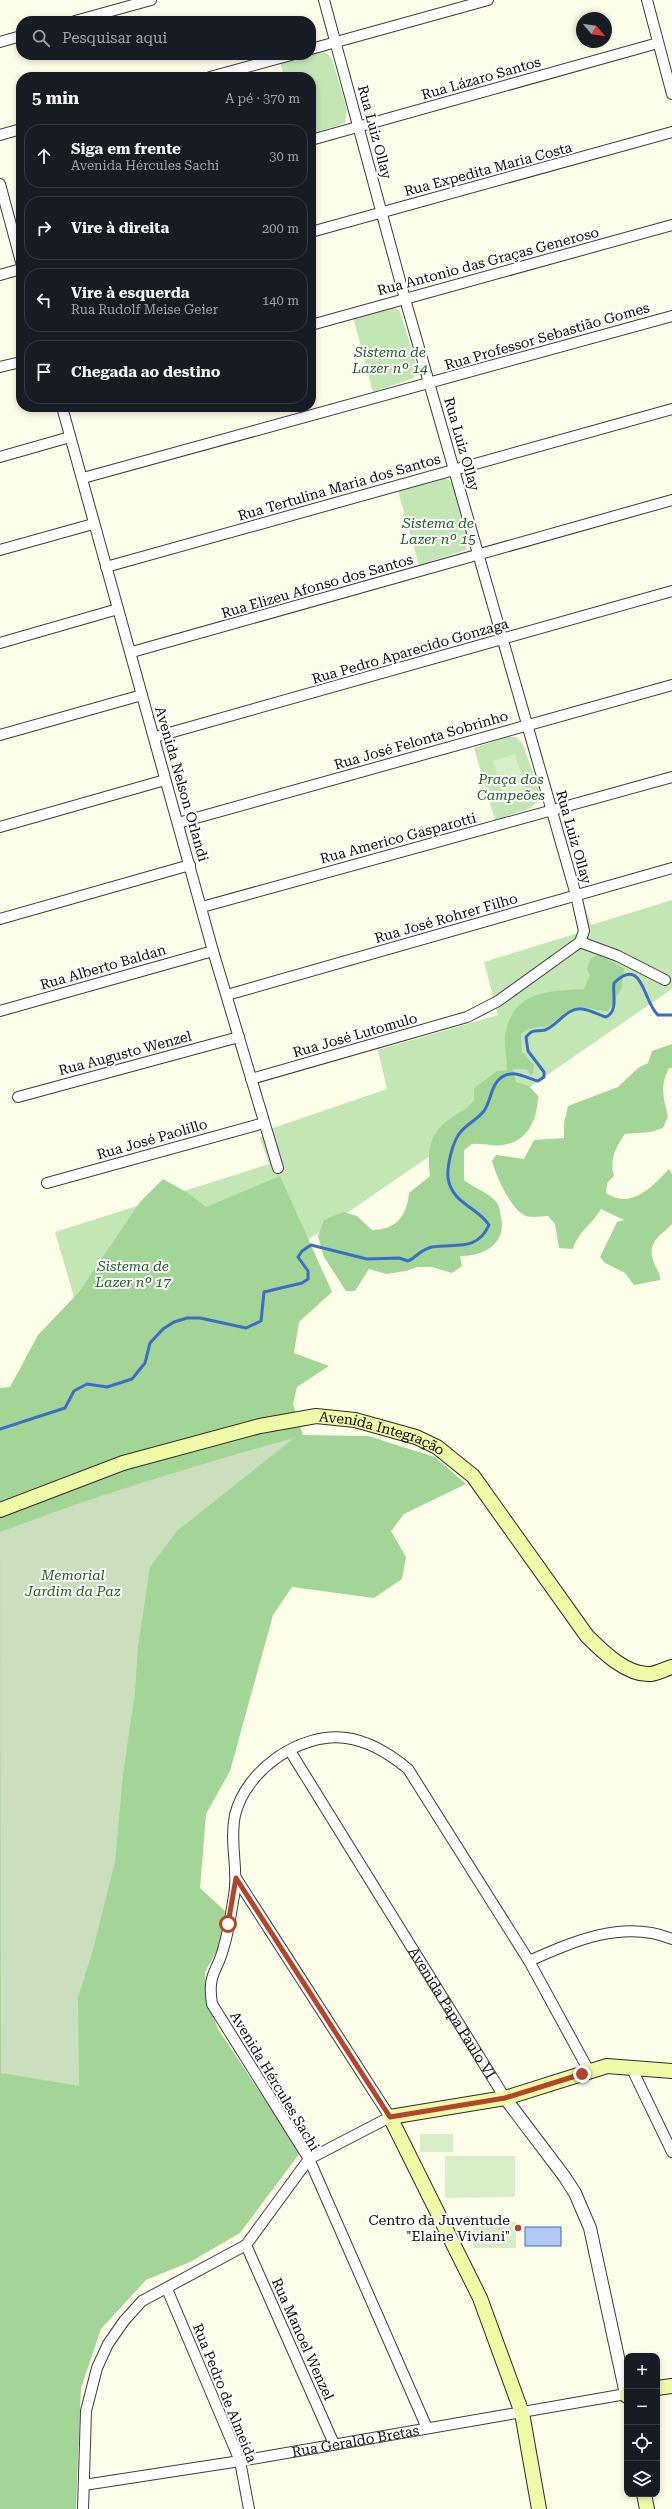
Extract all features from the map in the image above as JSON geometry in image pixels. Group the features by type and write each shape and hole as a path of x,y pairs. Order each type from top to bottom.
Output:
{"main road":[{"name":"Avenida Integração","path":"0,1510 123,1463 260,1426 316,1416 355,1420 416,1437 443,1452 473,1476 587,1636 609,1659 628,1668 650,1674 672,1667"},
{"path":"539,2509 522,2413 480,2298 390,2117 505,2098 573,2079 589,2071 607,2066 672,2071"},
{"path":"660,2388 672,2386"},
{"path":"645,2497 647,2509"}],"street":[{"path":"93,16 151,0"},
{"name":"Rua Luiz Ollay","path":"324,0 337,42 358,127 405,299 576,895 584,931 580,942"},
{"path":"316,48 488,0"},
{"path":"649,1 658,43 672,94"},
{"path":"0,42 16,37"},
{"name":"Rua Lázaro Santos","path":"316,139 658,43"},
{"path":"228,72 273,60"},
{"path":"0,134 16,130"},
{"name":"Rua Expedita Maria Costa","path":"316,231 672,132"},
{"path":"0,184 16,221"},
{"name":"Rua Antonio das Graças Generoso","path":"316,324 672,225"},
{"path":"0,275 16,270"},
{"name":"Rua Professor Sebastião Gomes","path":"83,478 672,316"},
{"path":"0,367 16,363"},
{"name":"Rua Tertulina Maria dos Santos","path":"106,567 672,409"},
{"name":"Avenida Nelson Orlandi","path":"63,412 83,478 93,524 132,652 165,780 278,1168"},
{"path":"0,457 70,437"},
{"name":"Rua Elizeu Afonso dos Santos","path":"132,652 478,556 672,500"},
{"path":"0,550 93,524"},
{"name":"Rua Pedro Aparecido Gonzaga","path":"155,737 672,591"},
{"path":"0,642 118,610"},
{"name":"Rua José Felonta Sobrinho","path":"178,823 672,684"},
{"path":"0,735 142,695"},
{"name":"Rua Americo Gasparotti","path":"202,907 672,777"},
{"path":"0,827 165,780"},
{"path":"0,919 190,865"},
{"name":"Rua José Rohrer Filho","path":"227,995 672,868"},
{"path":"580,942 618,956 665,980"},
{"name":"Rua José Lutomulo","path":"251,1079 466,1017 498,1001 580,942"},
{"name":"Rua Alberto Baldan","path":"0,1011 214,951"},
{"name":"Rua Augusto Wenzel","path":"18,1097 239,1037"},
{"name":"Rua José Paolillo","path":"47,1183 264,1123"},
{"name":"Avenida Hércules Sachi","path":"83,2509 86,2411 97,2368 108,2344 124,2321 142,2301 167,2289 246,2245 309,2159 212,2004 211,1976 224,1947 236,1878 235,1859 232,1852 236,1815 242,1795 249,1783 272,1763 290,1751 321,1740 345,1738 384,1752 408,1769 529,1961"},
{"name":"Avenida Papa Paulo VI","path":"290,1751 505,2098 564,2176 575,2193 590,2228 626,2389"},
{"path":"236,1878 390,2117 309,2159 427,2428"},
{"path":"589,2071 529,1961 564,1944 609,1933 642,1931 658,1933 672,1939"},
{"path":"631,2067 672,2152"},
{"name":"Rua Manoel Wenzel","path":"246,2245 334,2444"},
{"name":"Rua Pedro de Almeida","path":"167,2289 240,2461 248,2509"},
{"name":"Rua Geraldo Bretas","path":"84,2485 240,2461 624,2395"}],"green space":[{"path":"322,52 328,54 332,59 347,109 345,123 316,132 316,72 283,72 280,62 288,60 316,60 316,53"},
{"name":"Sistema de Lazer nº 14","path":"391,307 397,309 401,314 416,364 414,378 373,392 353,317"},
{"name":"Sistema de Lazer nº 15","path":"443,478 449,480 453,485 468,536 466,550 419,565 398,491"},
{"name":"Praça dos Campeões","path":"507,737 516,737 523,744 539,792 538,800 531,808 495,820 474,748"},
{"path":"515,754 527,793 505,800 493,761"},
{"name":"Sistema de Lazer nº 17","path":"583,900 591,925 672,900 672,989 212,1306 96,1373 55,1232 269,1164 260,1138 273,1128 387,1089 378,1050 498,1015 484,962 578,933 572,902"},
{"path":"599,955 624,968 622,987 608,1011 600,1011 586,1007 573,1008 549,1025 529,1029 521,1034 522,1052 534,1065 533,1073 530,1075 527,1069 513,1069 516,1082 529,1086 538,1096 536,1113 530,1128 519,1139 512,1143 499,1145 472,1144 464,1150 464,1180 486,1193 494,1199 499,1206 502,1226 497,1241 485,1251 469,1256 460,1256 462,1266 452,1273 432,1267 417,1267 406,1271 386,1274 369,1269 355,1291 346,1291 324,1257 318,1236 324,1220 343,1212 357,1216 372,1230 388,1227 399,1220 406,1208 409,1193 430,1176 429,1151 438,1130 443,1124 471,1104 474,1100 474,1088 497,1071 507,1070 505,1036 509,1021 515,1010 523,1002 533,996 557,991 584,989 590,975 587,969 591,958"},
{"path":"672,1044 672,1068 669,1068 666,1074 663,1086 668,1116 663,1128 651,1132 625,1134 614,1154 612,1165 614,1176 607,1183 606,1193 615,1198 632,1198 656,1183 669,1169 672,1174 672,1224 656,1239 652,1248 653,1260 660,1280 634,1285 625,1273 605,1263 600,1257 617,1222 624,1220 601,1209 578,1237 573,1249 559,1248 555,1224 548,1216 528,1217 520,1213 505,1192 492,1161 496,1155 524,1159 534,1140 564,1138 564,1124 568,1106 618,1087 638,1068 648,1063 652,1051"},
{"path":"280,1176 332,1292 299,1322 294,1353 329,1366 297,1387 293,1404 303,1435 368,1436 435,1457 466,1484 404,1514 391,1531 406,1557 402,1579 374,1598 292,1587 273,1615 230,1771 206,1814 200,1888 225,1911 219,1947 205,1972 206,1998 218,2029 300,2153 240,2233 190,2262 146,2280 101,2329 81,2388 76,2509 0,2509 0,1388 10,1387 38,1335 79,1292 140,1202 163,1179 188,1193 206,1207"},
{"name":"Memorial Jardim da Paz","path":"294,1438 177,1531 150,1567 138,1647 135,1692 123,1775 115,1862 94,1946 78,1998 79,2086 1,2073 0,1532 146,1482"},
{"path":"420,2134 453,2134 453,2152 420,2152"},
{"path":"445,2156 515,2156 515,2197 445,2198"},
{"path":"473,2222 516,2222 516,2248 473,2248"}],"water":[{"path":"525,2227 561,2227 561,2246 525,2246"}],"waterway":[{"path":"0,1429 65,1408 74,1391 87,1384 107,1387 132,1379 145,1363 150,1343 163,1329 174,1322 187,1318 200,1318 246,1328 261,1321 264,1292 302,1283 308,1279 308,1271 298,1257 302,1251 311,1245 367,1259 399,1258 408,1261 428,1248 472,1243 484,1234 489,1225 479,1214 460,1200 450,1187 448,1178 450,1155 459,1134 484,1111 493,1088 498,1080 511,1074 520,1075 538,1081 544,1077 544,1072 528,1051 526,1037 528,1034 533,1031 550,1028 567,1013 577,1009 582,1009 606,1017 610,1014 614,1006 614,983 624,976 631,974 637,977 653,1009 658,1015 672,1015"}],"place":[{"name":"Centro da Juventude \"Elaine Viviani\"","path":"518,2228"}],"route":[{"path":"228,1924 236,1878 242,1884 390,2117 505,2098 573,2079 582,2074"}]}
